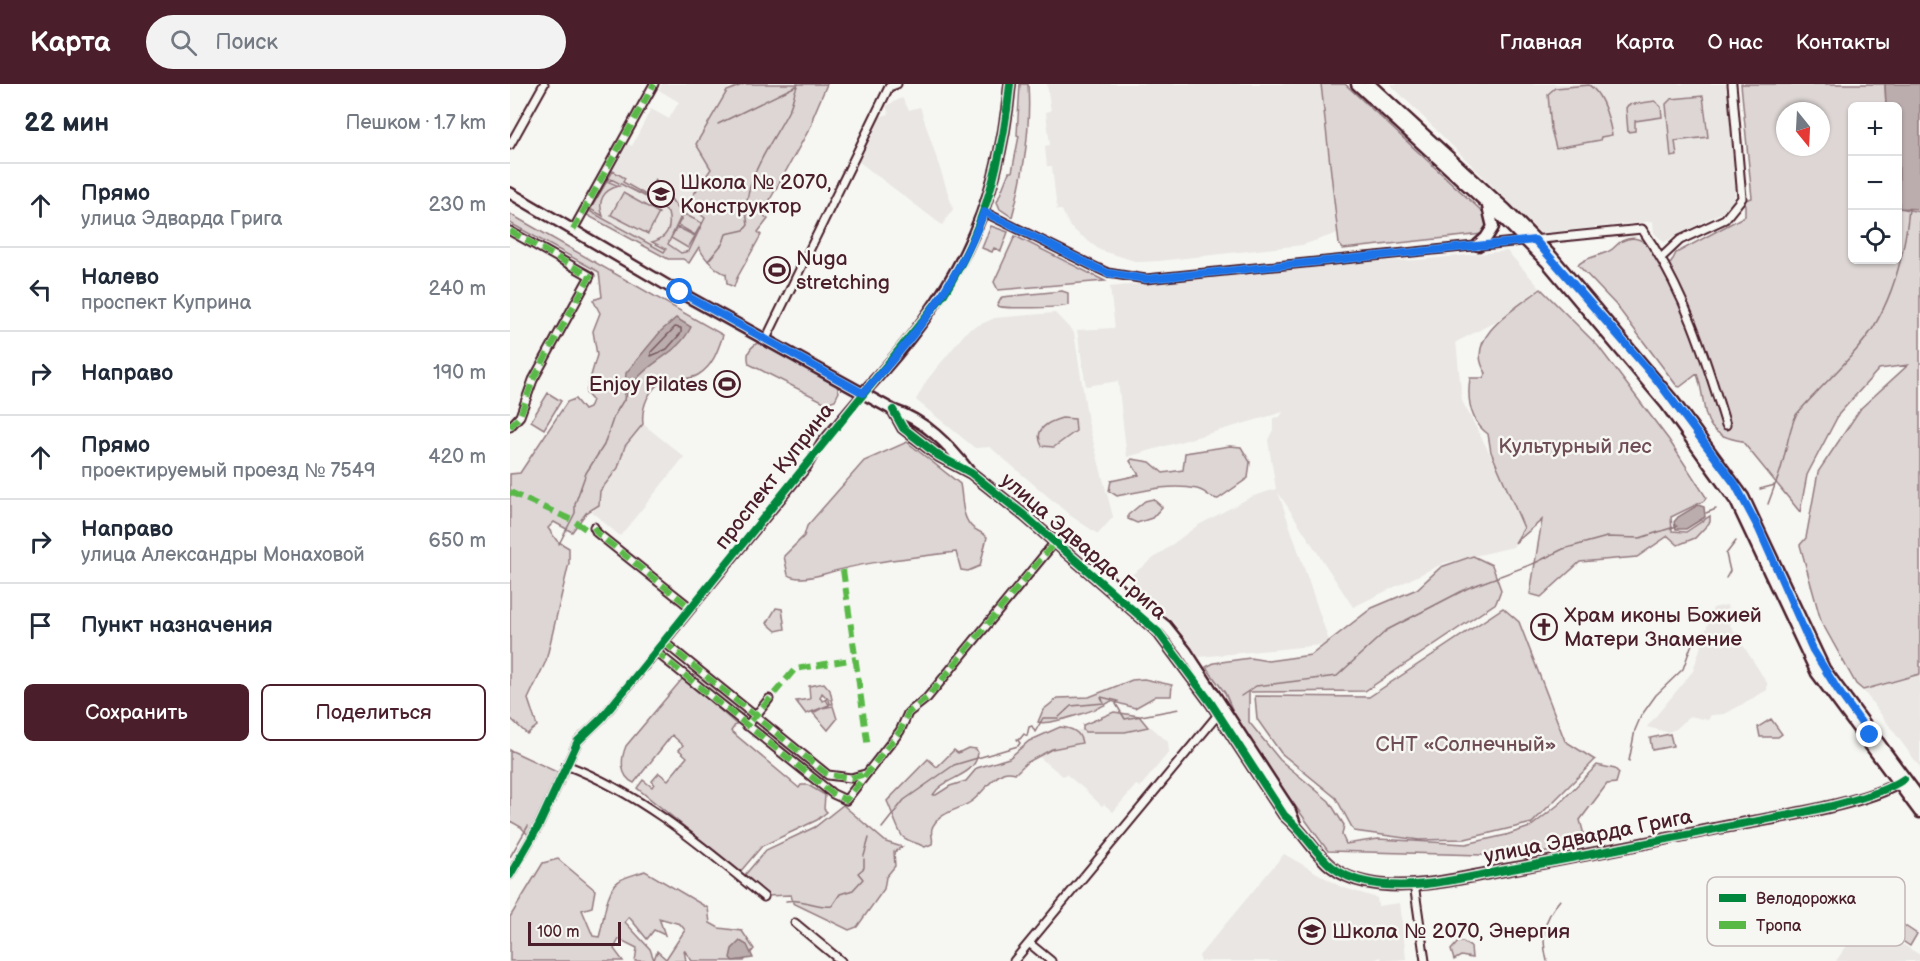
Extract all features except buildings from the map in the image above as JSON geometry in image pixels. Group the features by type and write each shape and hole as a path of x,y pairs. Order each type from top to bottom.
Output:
{"main road":[{"path":"1352,84 1370,97"},
{"path":"1357,84 1530,240"},
{"path":"1369,84 1530,240 1651,385 1728,488 1752,532 1817,673 1901,781 1920,812"},
{"path":"1478,245 1493,227 1487,203"},
{"path":"1901,781 1920,799"}],"street":[{"path":"510,145 544,84"},
{"path":"573,230 654,84"},
{"path":"766,339 880,104 889,87 897,84"},
{"name":"проспект Куприна","path":"510,875 539,825 578,741 602,718 944,294 967,251 984,212 1001,152 1010,84"},
{"path":"1662,257 1680,240 1725,219 1742,198 1732,84"},
{"name":"улица Эдварда Грига","path":"510,193 893,410 913,417 936,435 971,473 1086,567 1096,570 1166,626 1186,651 1284,815 1295,825 1325,863 1341,875 1368,883 1414,884 1532,866 1856,798 1901,781"},
{"path":"984,212 1101,270 1146,279 1642,229 1662,257 1696,329 1726,426"},
{"path":"510,231 590,276 532,380 520,416 510,427"},
{"name":"улица Эдварда Грига","path":"893,410 903,428 939,456 971,473"},
{"path":"594,527 597,533 691,608"},
{"path":"656,652 747,726 841,799 846,800 898,734 908,713 927,698 1055,542"},
{"path":"664,642 830,776 851,778 865,774"},
{"path":"747,726 769,699"},
{"path":"1014,961 1221,712"},
{"path":"565,768 599,777 656,811 764,897"},
{"path":"1414,884 1425,961"},
{"path":"795,923 841,961"},
{"path":"1029,943 1051,961"}],"shaded area":[{"name":"Школа № 2070, Конструктор","path":"662,84 731,84 706,128 735,158 689,263 683,259 668,259 587,215 628,144 632,146 651,109 669,119 679,102 659,90"},
{"path":"1047,84 1321,84 1338,233 1302,245 1158,261 1138,262 1100,250 1070,227 1062,210 1057,210 1052,166 1047,166 1045,146 1050,145 1046,112 1051,111"},
{"path":"1390,84 1726,84 1737,185 1732,207 1664,242 1654,233 1653,221 1540,233"},
{"path":"902,98 909,110 920,107 953,209 942,225 858,161 879,117 889,114 886,106"},
{"path":"1507,251 1540,288 1497,321 1456,342 1462,401 1527,524 1513,547 1444,563 1353,607 1278,492 1330,644 1199,657 1173,622 1128,581 1130,576 1197,526 1251,497 1276,489 1268,440 1273,430 1273,418 1280,417 1283,412 1127,457 1118,381 1086,386 1077,330 1115,328 1110,287 1356,262 1419,260"},
{"path":"1055,313 1074,333 1088,422 1113,517 1098,534 1071,516 990,447 975,448 916,400 927,380 968,330 995,318"},
{"path":"643,424 684,457 620,536 592,512 599,505 600,491 618,468 625,446"},
{"path":"1727,605 1730,625 1767,683 1767,690 1725,714 1711,715 1708,720 1690,716 1676,729 1667,732 1647,727 1693,671 1713,608"},
{"path":"1920,674 1920,767 1863,690"},
{"path":"1105,725 1151,727 1168,742 1169,752 1140,787 1136,785 1113,812 1104,804 1102,806 1066,774 1063,776 1028,748 1075,731"},
{"name":"Школа № 2070, Энергия","path":"1284,854 1341,887 1377,898 1378,906 1400,903 1406,959 1382,961 1381,957 1370,961 1201,961 1199,956"},
{"path":"1847,946 1905,946 1920,955 1920,961 1836,961"}],"green space":[{"path":"744,84 827,84 812,124 762,214 768,219 758,232 761,235 734,287 727,284 726,274 710,263 699,247 689,263 683,259 668,259 587,215 613,171 625,178 623,182 646,195 655,179 668,192 658,203 611,179 609,182 619,186 605,193 601,201 603,216 592,210 591,212 664,252 666,249 652,242 665,235 669,228 668,213 659,204 668,195 682,214 668,244 681,253 689,251 705,218 687,204 711,169 696,144 727,91"},
{"path":"1020,84 1028,84 1028,118 1023,167 1012,217 1000,209 997,202 1009,172 1012,172 1019,136 1017,135"},
{"path":"1321,84 1345,84 1487,216 1489,224 1483,234 1343,249 1339,244"},
{"path":"1741,84 1885,84 1886,102 1848,102 1848,264 1902,264 1902,208 1920,212 1920,674 1863,690 1856,684 1821,621 1800,545 1806,538 1818,472 1861,408 1908,365 1879,369 1839,414 1807,475 1800,512 1742,441 1727,438 1711,426 1704,408 1697,374 1680,387 1677,386 1616,305 1578,265 1609,251 1622,241 1635,238 1646,244 1662,264 1671,263 1676,253 1745,216 1745,200 1752,198"},
{"path":"1589,85 1602,101 1612,135 1601,137 1600,140 1556,148 1551,129 1548,94 1555,88"},
{"path":"1703,96 1708,137 1675,141 1677,156 1671,157 1666,104 1671,99"},
{"path":"1655,101 1661,107 1662,117 1635,121 1635,131 1628,132 1626,108 1628,105"},
{"path":"623,193 659,213 648,234 611,215"},
{"path":"510,214 723,335 708,367 698,375 660,383 651,392 643,411 643,424 625,446 618,468 600,491 599,505 586,513 572,532 554,522 548,528 557,541 569,548 569,563 546,661 528,699 537,726 527,734 510,718 510,474 520,473 567,402 575,399 584,410 589,408 592,400 586,393 597,355 593,331 600,313 593,300 602,297 599,272 510,223"},
{"path":"684,214 702,223 695,235 678,225"},
{"path":"991,226 1008,232 1001,251 994,248 992,252 982,248"},
{"path":"677,227 695,236 688,248 671,238"},
{"path":"1015,236 1105,281 998,290 994,282"},
{"name":"Культурный лес","path":"1541,289 1598,346 1669,440 1706,497 1704,501 1671,517 1672,531 1686,532 1710,516 1710,522 1695,538 1678,545 1668,536 1637,557 1580,562 1541,597 1530,594 1542,520 1515,543 1524,528 1491,452 1488,434 1473,416 1469,394 1470,378 1483,378 1486,373 1480,360 1481,348 1487,336 1507,314"},
{"path":"1062,291 1068,293 1068,305 1034,308 997,306 1002,297"},
{"path":"759,342 837,386 839,392 835,400 826,403 749,364 749,351"},
{"path":"548,393 561,401 544,429 531,421"},
{"path":"905,418 931,435 948,455 909,427 904,422"},
{"path":"1062,418 1075,419 1076,431 1054,447 1042,446 1039,435 1043,427"},
{"path":"907,442 960,484 964,512 968,522 987,537 980,566 968,571 961,570 956,552 872,563 810,577 796,578 788,575 784,556 804,536 807,526 864,461"},
{"path":"1230,446 1241,447 1250,462 1248,478 1218,499 1200,490 1187,487 1157,488 1117,496 1109,491 1111,481 1139,475 1130,461 1132,459 1150,462 1163,473 1183,470 1185,453"},
{"path":"1153,499 1162,507 1152,518 1137,523 1128,519 1128,515 1145,501"},
{"path":"1473,556 1492,565 1501,590 1496,603 1365,691 1249,692 1249,722 1280,760 1329,801 1344,825 1342,835 1346,844 1378,839 1466,844 1506,835 1530,827 1558,805 1597,765 1615,769 1619,773 1616,783 1607,784 1580,820 1584,835 1577,847 1522,856 1328,851 1272,774 1235,716 1225,693 1206,667 1214,663 1250,658 1268,661 1311,655 1372,608 1417,589 1441,567"},
{"path":"776,608 782,609 785,629 776,631 767,623"},
{"name":"СНТ «Солнечный»","path":"1503,608 1519,622 1565,741 1595,760 1532,823 1465,839 1419,840 1354,831 1336,798 1281,753 1257,719 1255,696 1369,697"},
{"path":"698,671 718,692 720,691 743,711 746,710 740,718 692,679"},
{"path":"683,678 736,724 731,731 799,788 801,785 808,785 825,795 824,809 827,812 817,820 762,846 740,872 637,788 643,780 652,787 654,784 652,781 659,773 668,780 687,757 679,750 683,745 672,735 634,783 629,780 624,771 622,761 626,746"},
{"path":"1144,679 1172,685 1171,696 1156,696 1135,708 1111,701 1074,716 1052,722 1038,722 1043,710 1058,698 1089,697 1132,680"},
{"path":"824,683 830,690 833,704 830,704 822,693 820,698 823,701 826,699 829,705 806,714 796,701 810,699 809,686"},
{"path":"833,706 837,719 828,730 813,713"},
{"path":"1114,712 1139,716 1148,727 1125,732 1085,732 1083,730 1083,725"},
{"path":"1771,719 1782,734 1778,737 1760,737 1758,727"},
{"path":"1060,727 1074,731 1082,743 1052,749 1026,763 1016,773 1006,772 998,776 972,801 936,821 931,830 932,844 925,847 901,835 887,801 928,759 937,767 954,750 958,753 968,748 976,749 978,753 971,767 944,784 933,795 936,795 950,786 966,781 977,768 1009,758 1029,741"},
{"path":"1670,734 1673,746 1652,750 1650,738"},
{"path":"510,750 559,773 529,836 521,827 510,821"},
{"path":"843,805 886,842 902,847 894,852 895,866 886,877 884,889 857,927 849,930 793,903 791,895 766,896 744,876 766,850 815,827"},
{"path":"558,859 595,890 592,907 582,910 593,936 599,937 608,899 614,885 625,878 645,871 708,908 710,923 719,928 742,931 754,949 744,961 692,961 684,950 686,961 635,961 637,948 619,939 614,949 623,961 510,961 510,917 543,863","holes":["629,917 647,939 654,930 665,935 659,918 680,924 685,930 666,959 657,951 654,960 650,949 625,922"]},
{"path":"1905,926 1917,934 1910,946 1905,943"},
{"path":"1458,942 1471,947 1472,958 1461,956 1454,960 1451,950"}],"water":[{"path":"1885,84 1920,84 1920,209 1902,208 1902,102 1886,102"},
{"path":"676,318 691,327 686,336 643,373 632,385 624,401 626,373 661,331"},
{"path":"1698,505 1704,507 1705,517 1686,529 1676,529 1674,522 1678,517"},
{"path":"740,941 747,945 753,958 733,961 730,958 732,949"}],"waterway":[{"path":"708,261 723,243 726,234 744,230 748,225 746,209 752,180 789,110 798,84"},
{"path":"718,124 796,86"},
{"path":"1760,489 1775,485 1796,415 1857,349 1881,314 1898,270 1909,209"},
{"path":"559,544 575,513 575,504 586,473 604,445 614,416 623,401"},
{"path":"1768,504 1775,485"},
{"path":"1706,513 1716,509"},
{"path":"1241,696 1256,686 1337,676 1387,630 1468,588 1535,563 1563,549 1607,537 1640,538 1677,526"},
{"path":"1726,578 1730,571 1726,554 1736,541"},
{"path":"1629,761 1635,730 1641,716 1656,695 1683,669 1695,635"},
{"path":"882,828 904,800 954,765 1018,746 1020,743 1017,739 1024,734 1027,736 1029,727 1032,726 1035,732 1043,718 1058,718 1071,706 1104,703 1101,697 1118,701 1116,704 1125,719 1179,709"},
{"path":"510,857 528,826"},
{"path":"864,856 869,838"},
{"path":"786,901 832,906 840,894 853,890 863,879 858,873 864,868 864,859"},
{"path":"1547,961 1544,943 1545,928 1550,914 1560,900"}],"marked path":[{"path":"573,230 654,84"},
{"path":"510,231 590,276 533,380 520,416 510,427"},
{"path":"510,492 574,521 590,532"},
{"path":"594,527 597,533 691,608"},
{"path":"656,652 833,794 846,800 900,731 908,713 927,698 1055,542"},
{"path":"843,570 868,748"},
{"path":"664,642 828,775 851,778 865,774"},
{"path":"751,721 795,669 856,659"}],"cycle path":[{"path":"510,875 539,825 578,741 602,718 944,294 958,270 981,219 997,167 1010,84"},
{"path":"893,410 903,428 939,456 971,473 1025,516 1158,632 1211,703 1284,815 1328,864 1351,877 1383,885 1418,885 1454,880 1839,804 1864,797 1904,779"}],"place":[{"name":"Школа № 2070, Конструктор","path":"661,194"},
{"name":"Nuga stretching","path":"777,270"},
{"name":"Enjoy Pilates","path":"727,384"},
{"name":"Храм иконы Божией Матери Знамение","path":"1544,627"},
{"name":"Школа № 2070, Энергия","path":"1312,931"}],"route":[{"path":"680,292 863,393 944,294 967,251 984,212 1108,273 1146,279 1535,240 1569,276 1657,380 1735,484 1759,529 1813,650 1870,735"}]}
